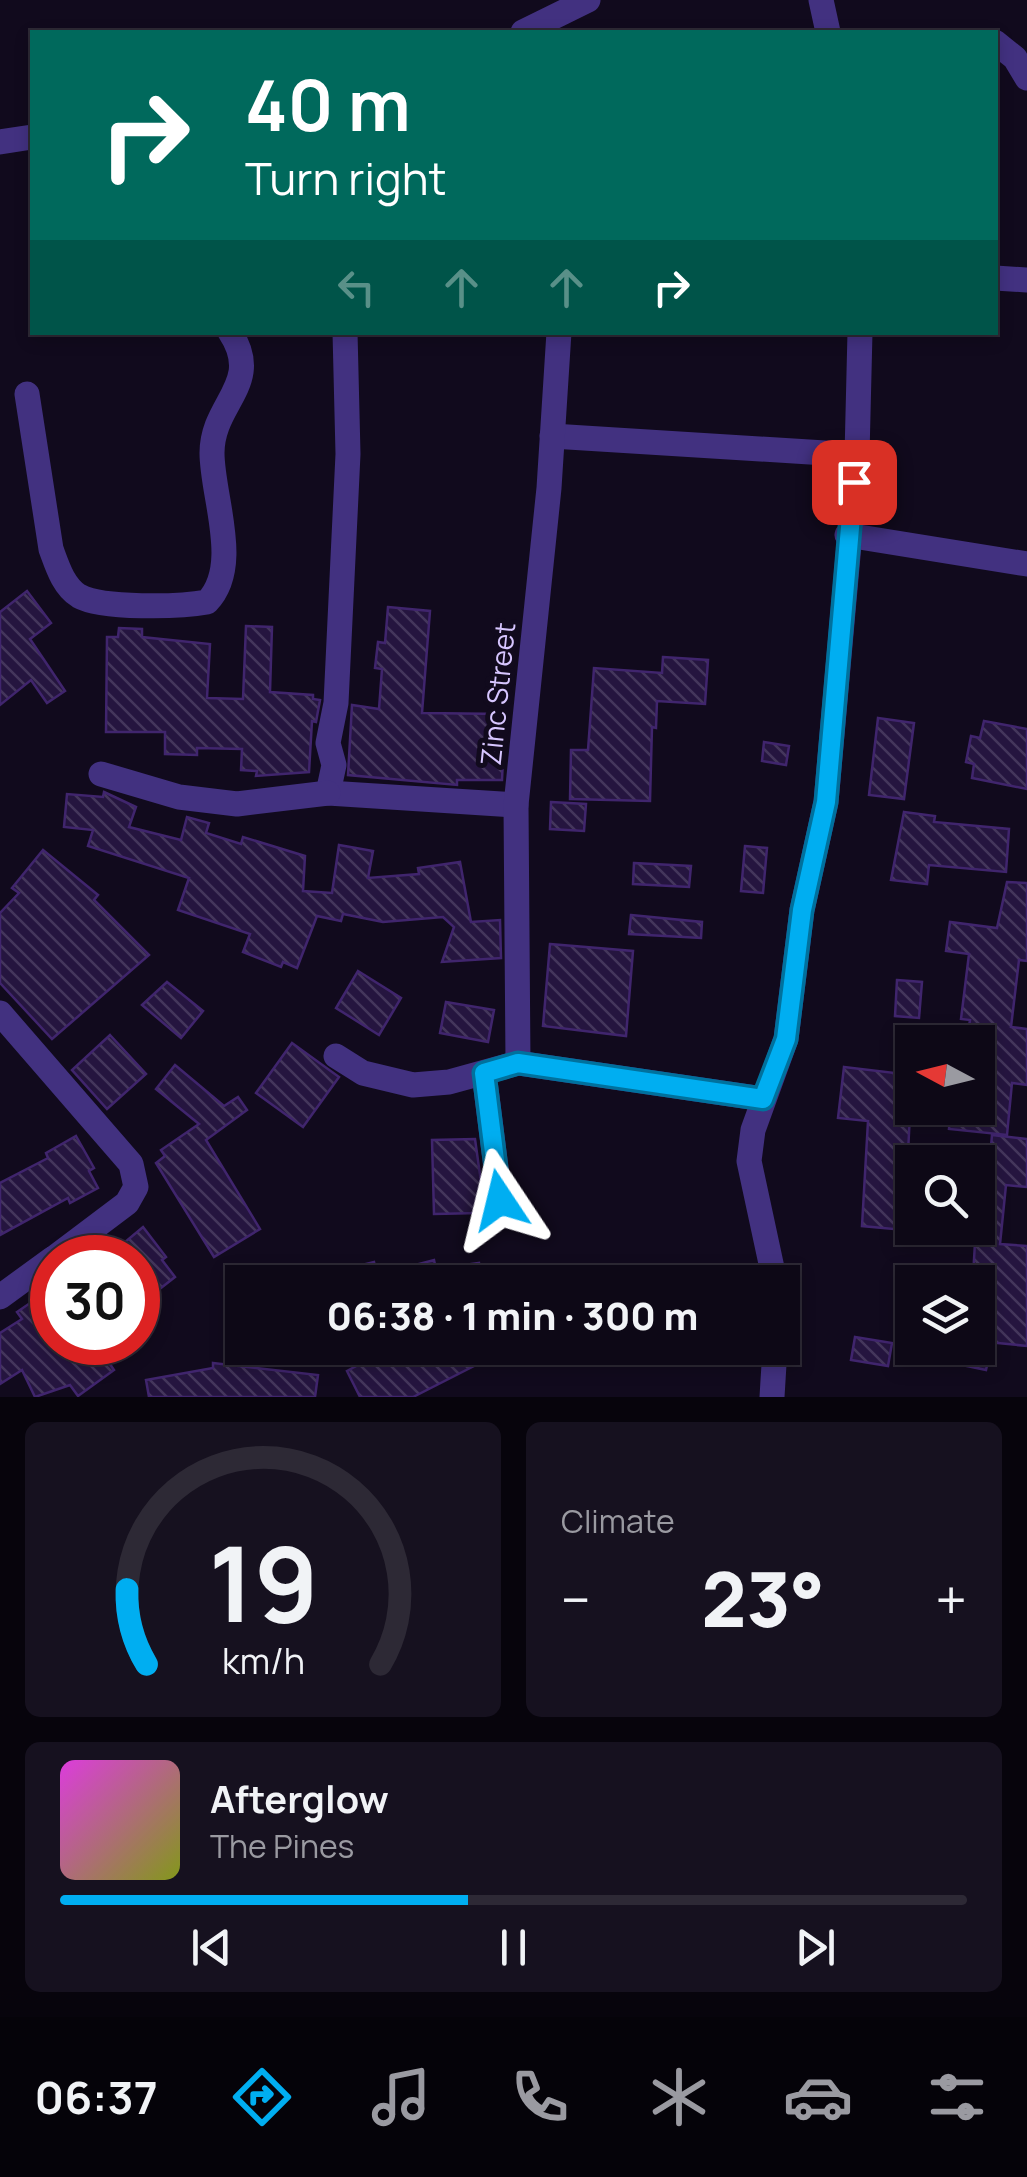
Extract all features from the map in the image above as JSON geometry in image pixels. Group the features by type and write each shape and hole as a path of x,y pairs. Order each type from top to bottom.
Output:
{"street":[{"path":"533,30 588,0"},
{"path":"821,0 828,30"},
{"path":"998,44 1015,58 1027,78"},
{"path":"0,142 30,138"},
{"path":"998,278 1027,280"},
{"path":"27,394 51,549 59,572 76,594 96,602 206,602 222,576 214,435 244,371 242,351 232,335"},
{"path":"328,793 334,765 328,742 336,703 348,454 345,335"},
{"name":"Zinc Street","path":"518,1063 516,805 559,335"},
{"path":"772,1265 751,1186 752,1130 786,1039 802,910 826,802 857,456 860,335"},
{"path":"552,436 857,456"},
{"path":"847,535 1027,564"},
{"path":"100,774 179,797 237,804 328,793 516,805"},
{"path":"0,1013 132,1164 136,1187 128,1203 84,1235"},
{"path":"336,1056 363,1073 412,1085 518,1063 763,1099"},
{"path":"484,1073 500,1200"},
{"path":"0,1297 30,1275"},
{"path":"772,1397 773,1365"}],"building":[{"path":"27,591 51,623 30,639 65,691 47,703 31,680 0,705 0,612"},
{"path":"388,607 430,611 422,713 505,714 502,780 457,780 457,785 348,775 352,705 379,709 382,669 375,668 378,642 385,643"},
{"path":"246,626 272,627 270,692 313,695 313,699 320,700 316,722 312,721 309,772 256,776 257,771 241,770 242,749 197,748 197,755 165,754 165,732 106,732 107,637 118,637 119,628 142,629 142,637 210,644 207,698 243,699"},
{"path":"663,657 708,660 705,704 657,701 656,728 652,727 650,801 570,799 571,750 588,750 594,668 662,673"},
{"path":"878,718 914,723 904,799 869,795"},
{"path":"984,721 1027,729 1027,789 972,778 974,764 966,762 971,736 980,738"},
{"path":"764,742 789,746 786,765 762,761"},
{"path":"104,792 136,807 129,827 181,840 187,817 209,823 206,833 241,844 243,837 305,856 303,891 332,893 339,845 373,851 368,878 419,874 418,868 460,862 471,922 500,920 501,958 442,962 454,927 443,917 383,922 343,914 341,921 317,916 297,968 283,962 281,967 243,952 250,934 178,910 189,878 88,846 93,830 64,827 67,794 103,797"},
{"path":"551,802 586,804 584,831 550,829"},
{"path":"904,812 935,816 934,822 1009,829 1006,872 929,865 927,884 891,880"},
{"path":"745,846 767,848 763,893 741,891"},
{"path":"43,850 98,895 94,900 149,955 52,1039 0,983 0,913 19,893 12,888"},
{"path":"634,863 691,866 689,887 633,884"},
{"path":"1007,882 1027,883 1027,961 1019,960 1011,1027 1027,1029 1027,1085 1012,1083 1007,1135 949,1129 949,1125 995,1125 995,1025 969,1025 970,1020 961,1019 969,954 946,951 950,922 997,928"},
{"path":"631,915 702,922 701,938 629,934"},
{"path":"550,944 633,951 626,1036 543,1026"},
{"path":"358,971 401,998 379,1035 336,1008"},
{"path":"897,980 922,982 919,1018 895,1016"},
{"path":"167,982 203,1011 181,1038 142,1005"},
{"path":"446,1002 494,1010 488,1042 440,1033"},
{"path":"110,1035 146,1074 107,1109 72,1070"},
{"path":"292,1043 339,1077 303,1127 256,1093"},
{"path":"175,1065 224,1106 238,1097 247,1110 206,1140 260,1229 214,1257 156,1163 165,1156 161,1150 199,1124 156,1089"},
{"path":"844,1067 895,1073 895,1125 909,1125 908,1145 895,1145 895,1229 862,1226 868,1121 838,1118"},
{"path":"992,1135 1027,1139 1027,1187 1006,1185 1000,1244 1027,1246 1027,1346 995,1343 995,1265 974,1265 975,1245 995,1245 995,1145 991,1145"},
{"path":"76,1136 94,1168 89,1171 98,1188 70,1203 68,1198 0,1235 0,1183 48,1158 46,1153"},
{"path":"475,1139 483,1196 480,1213 434,1214 432,1140"},
{"path":"143,1227 149,1235 133,1235"},
{"path":"160,1249 166,1257 162,1260 175,1277 160,1289"},
{"path":"30,1303 30,1365 111,1365 114,1370 78,1396 70,1385 35,1397 22,1370 0,1384 0,1333 22,1319 17,1312"},
{"path":"855,1337 892,1343 888,1366 851,1360"},
{"path":"213,1363 318,1375 315,1397 149,1397 146,1380 213,1368"},
{"path":"358,1365 474,1366 413,1397 360,1397 347,1371"},
{"path":"962,1365 987,1365 986,1370"}],"route":[{"path":"500,1200 484,1073 518,1063 763,1099 786,1039 802,910 826,802 854,482"}]}
